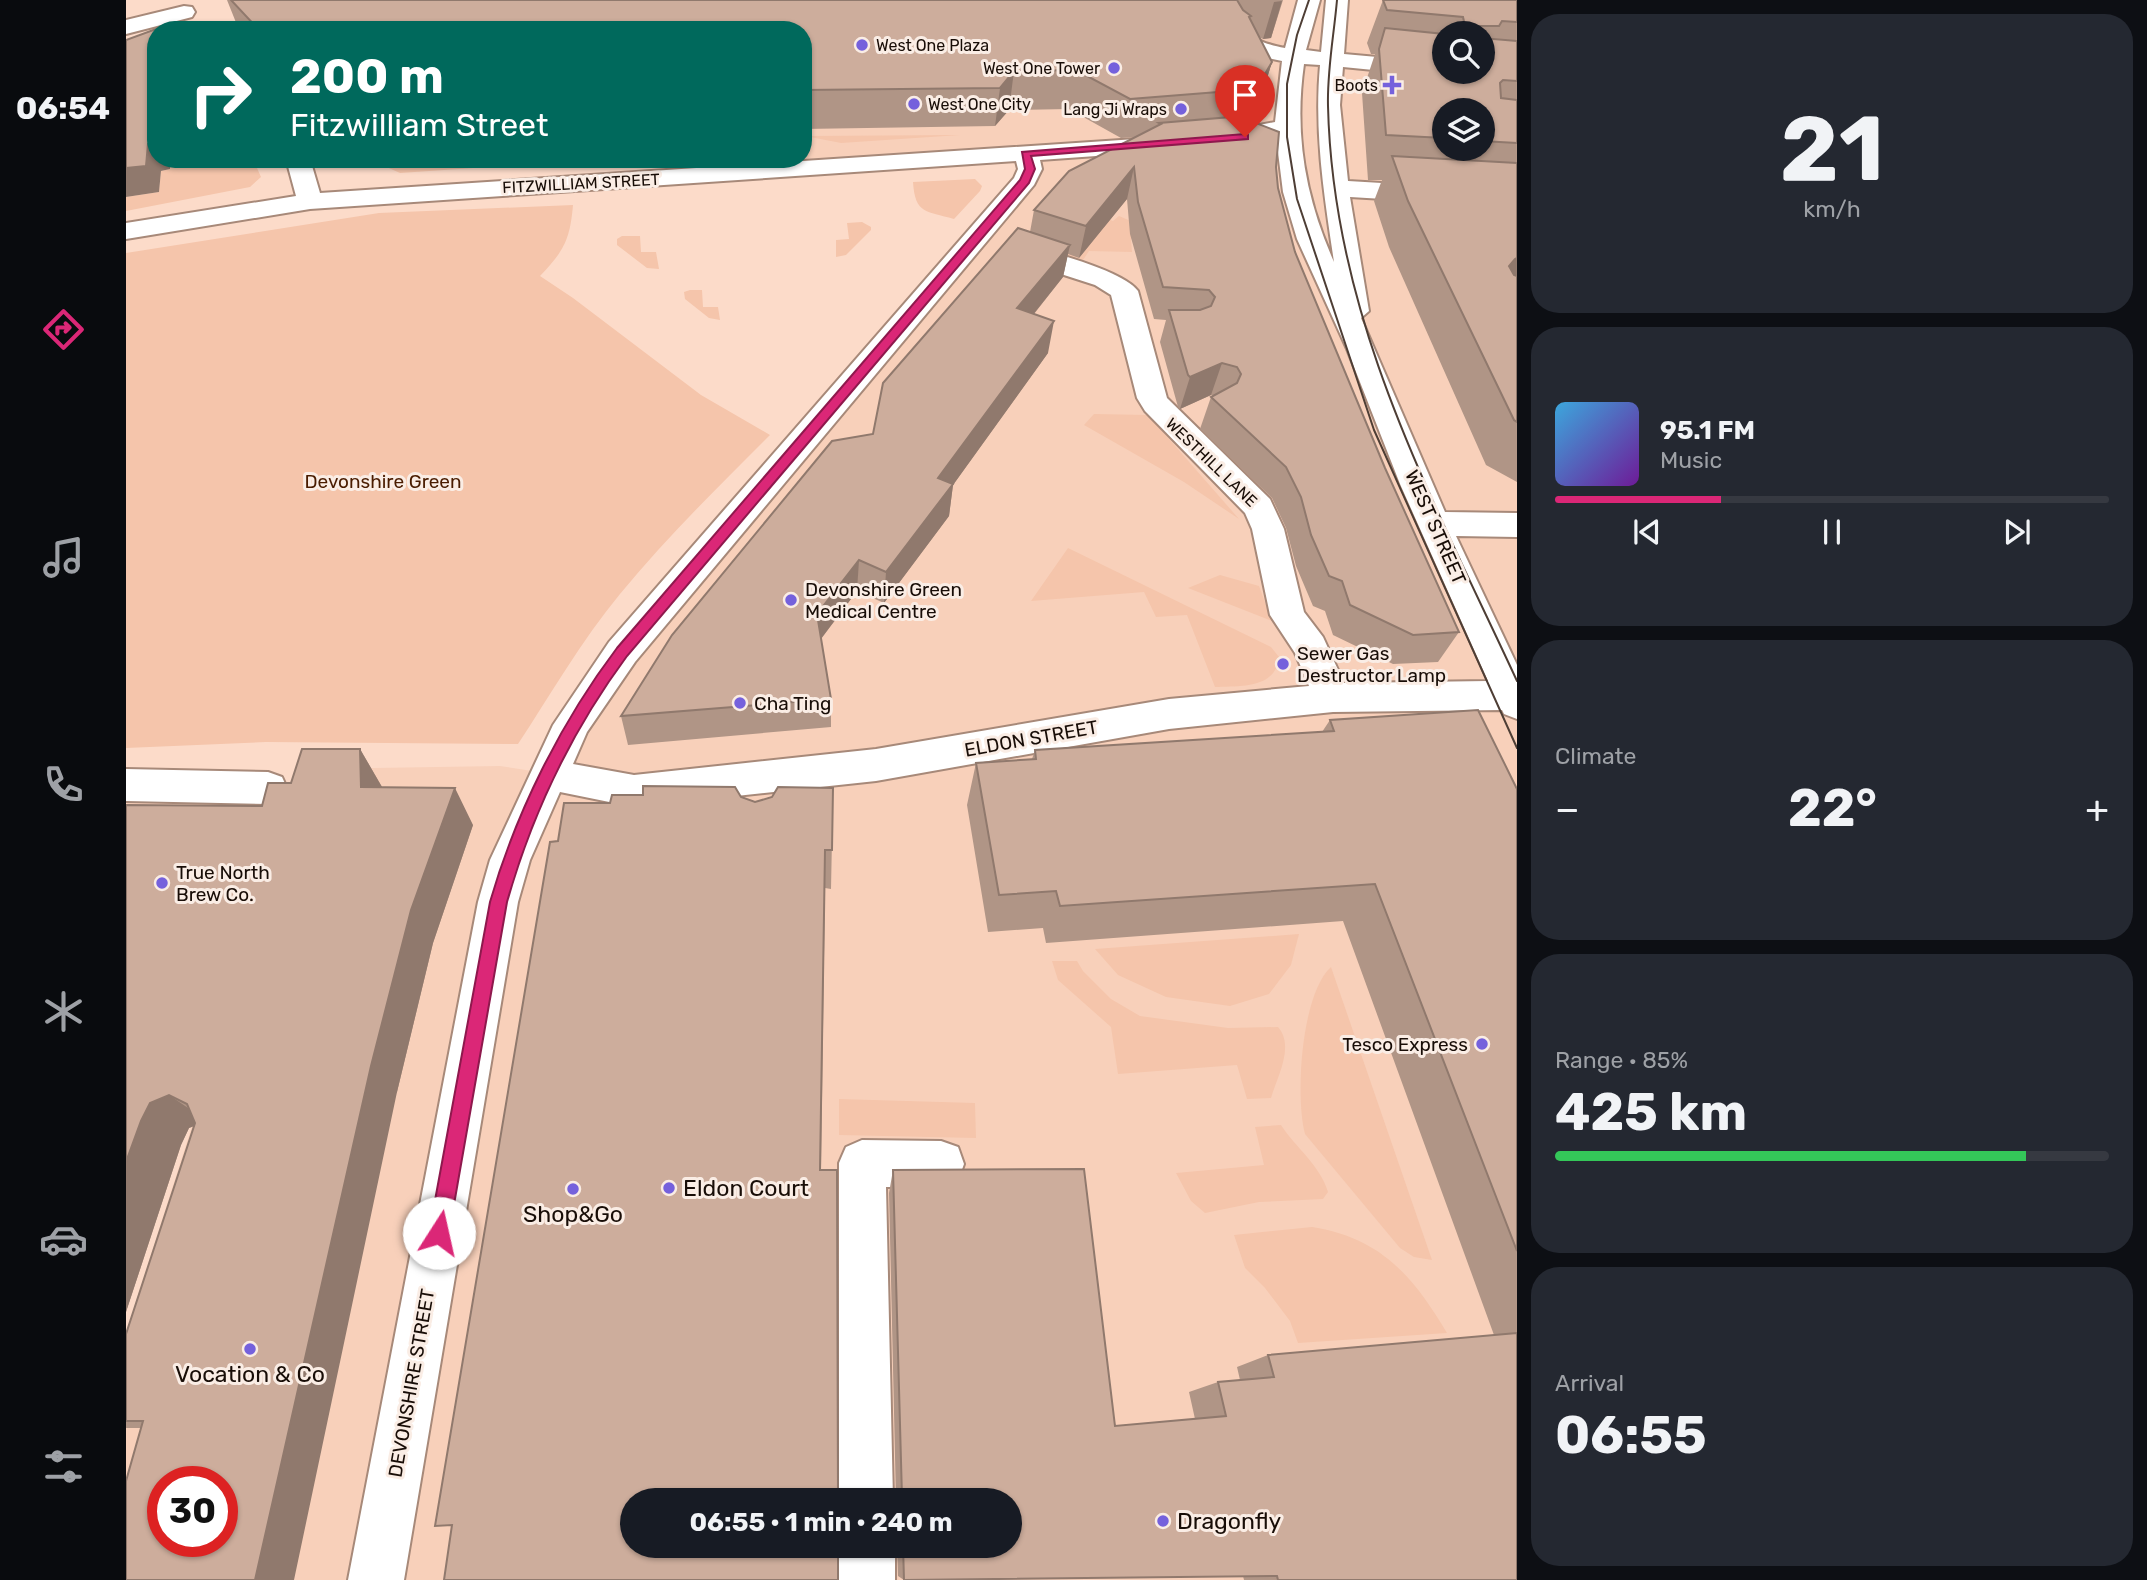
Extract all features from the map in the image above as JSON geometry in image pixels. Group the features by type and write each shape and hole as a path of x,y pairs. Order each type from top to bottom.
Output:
{"street":[{"path":"1219,0 1243,41 1252,48 1293,57 1432,69"},
{"name":"WEST STREET","path":"1309,0 1287,84 1290,164 1303,219 1325,278 1360,348 1434,524 1515,700"},
{"name":"WEST STREET","path":"1337,0 1328,105 1335,188 1360,348"},
{"path":"155,21 189,14"},
{"path":"126,27 147,23"},
{"name":"FITZWILLIAM STREET","path":"126,231 310,201 1026,154 1245,137 1289,127"},
{"name":"DEVONSHIRE STREET","path":"376,1580 498,902 510,860 572,725 622,652 812,433 1025,180 1030,169 1026,154"},
{"path":"301,168 310,201"},
{"path":"1335,188 1517,199"},
{"name":"WESTHILL LANE","path":"976,238 1109,272 1124,291 1148,330 1152,398 1187,420 1259,507 1269,529 1287,615 1310,647 1333,698"},
{"path":"1434,524 1517,525"},
{"name":"ELDON STREET","path":"551,774 588,784 634,791 757,794 876,765 1169,714 1333,698 1515,700"},
{"path":"126,785 268,788"},
{"path":"866,1488 862,1163 941,1164"},
{"path":"867,1558 867,1580"}],"shaded area":[{"path":"932,0 1517,0 1517,1580 126,1580 126,1333 192,1126 216,1127 126,1090 126,785 284,788 310,769 500,766 551,774 564,747 1025,180 1026,154 792,171 792,168 812,168 812,82"}],"green space":[{"path":"960,135 841,143 812,136"},
{"path":"257,168 261,177 250,187 126,211 126,197 159,192 161,171"},
{"path":"389,168 474,168 400,173"},
{"path":"975,179 982,186 980,191 954,219 924,210 916,200 913,182"},
{"path":"1065,202 1113,221 1119,216 1171,238 1131,239 1132,252 1089,251 1079,266 1017,247 1033,229"},
{"name":"Devonshire Green","path":"573,205 568,236 555,259 540,276 701,395 770,435 674,533 620,594 579,649 518,744 266,742 126,748 126,253 379,213"},
{"path":"862,222 871,227 871,230 846,255 836,257 836,240 849,239 847,223"},
{"path":"622,236 640,236 641,252 656,252 659,269 647,268 617,245 617,239"},
{"path":"702,290 703,307 718,307 720,320 709,318 685,299 684,292"},
{"path":"1094,414 1148,415 1239,519 1184,482 1084,425"},
{"path":"1068,548 1271,647 1279,657 1276,667 1271,675 1255,684 1215,687 1187,615 1156,617 1144,592 1031,601"},
{"path":"1220,575 1259,586 1272,621 1188,588"},
{"path":"1299,934 1291,965 1269,994 1230,1006 1166,997 1118,975 1095,949"},
{"path":"1052,961 1077,961 1083,971 1111,999 1140,1016 1228,1028 1278,1027 1283,1035 1285,1052 1271,1098 1247,1099 1237,1065 1118,1074 1111,1027 1058,980"},
{"path":"1331,967 1432,1260 1414,1257 1400,1248 1305,1134 1301,1096 1303,1047 1313,999 1321,980"},
{"path":"839,1099 975,1103 976,1138 839,1135"},
{"path":"1281,1125 1319,1173 1328,1192 1323,1199 1259,1202 1205,1213 1191,1201 1176,1173 1264,1165 1255,1127"},
{"path":"1312,1227 1357,1240 1393,1263 1408,1277 1447,1333 1298,1343 1290,1321 1265,1288 1245,1268 1234,1235"}],"building":[{"path":"231,0 1237,0 1251,16 1249,17 1272,62 1256,89 1130,99 1076,70 1014,71 1000,88 812,90 812,21 251,21"},
{"path":"1383,0 1517,0 1517,22 1502,21 1499,26 1495,26 1495,21 1464,21 1463,17 1387,10"},
{"path":"1385,28 1432,33 1432,84 1495,84 1495,39 1517,41 1517,81 1503,80 1500,83 1501,98 1517,100 1517,143 1495,142 1495,98 1432,98 1432,137 1386,135 1379,49"},
{"path":"147,32 146,166 126,168 126,40"},
{"path":"1244,116 1243,118 1279,132 1276,167 1278,188 1295,252 1385,468 1459,632 1413,635 1350,605 1342,581 1329,576 1311,535 1301,497 1286,467 1211,397 1237,383 1241,374 1237,367 1222,363 1190,377 1188,375 1169,310 1200,310 1211,306 1215,297 1209,290 1163,287 1138,202 1134,167 1086,226 1034,210 1069,171 1161,124 1159,123"},
{"path":"1392,156 1432,158 1432,161 1517,163 1517,258 1509,266 1517,276 1517,422 1514,420 1408,201"},
{"path":"1018,228 1070,245 1017,308 1054,321 938,478 953,484 886,572 859,560 817,614 831,699 621,716 672,635 832,441 873,434 883,383"},
{"path":"1478,710 1517,789 1517,1251 1375,884 1060,906 1056,891 999,895 976,763 1036,759 1035,750 1334,731 1330,720"},
{"path":"302,749 360,749 361,787 455,788 411,910 371,1066 255,1580 126,1580 126,1481 143,1421 126,1421 126,1334 195,1123 187,1104 169,1095 150,1103 126,1162 126,805 262,806 268,783 291,783"},
{"name":"Eldon Court","path":"643,786 735,787 741,797 755,802 772,797 778,787 833,788 832,850 825,850 820,1170 837,1170 838,1488 620,1488 620,1558 838,1558 838,1580 444,1580 452,1525 435,1526 550,842 558,841 564,803 610,803 612,795 643,795"},
{"path":"1084,1169 1115,1426 1226,1416 1218,1382 1274,1377 1268,1355 1517,1333 1517,1580 1278,1580 1277,1576 904,1580 903,1558 1022,1558 1022,1488 902,1488 893,1170"}],"tram line":[{"path":"1309,0 1297,35 1287,84 1287,137 1297,199 1374,430 1517,748"},
{"path":"1337,0 1328,106 1334,184 1347,259 1367,332 1420,473 1517,681"}],"place":[{"name":"West One Plaza","path":"862,45"},
{"name":"West One Tower","path":"1114,68"},
{"name":"Boots","path":"1392,85"},
{"name":"West One City","path":"914,104"},
{"name":"Lang Ji Wraps","path":"1181,109"},
{"name":"Devonshire Green Medical Centre","path":"791,600"},
{"name":"Sewer Gas Destructor Lamp","path":"1283,664"},
{"name":"Cha Ting","path":"740,703"},
{"name":"True North Brew Co.","path":"162,883"},
{"name":"Tesco Express","path":"1482,1044"},
{"name":"Eldon Court","path":"669,1188"},
{"name":"Shop&Go","path":"573,1189"},
{"name":"Vocation & Co","path":"250,1349"},
{"name":"Dragonfly","path":"1163,1521"}],"route":[{"path":"439,1233 498,902 510,860 572,725 622,652 812,433 1025,180 1030,169 1026,154 1245,137"}]}
